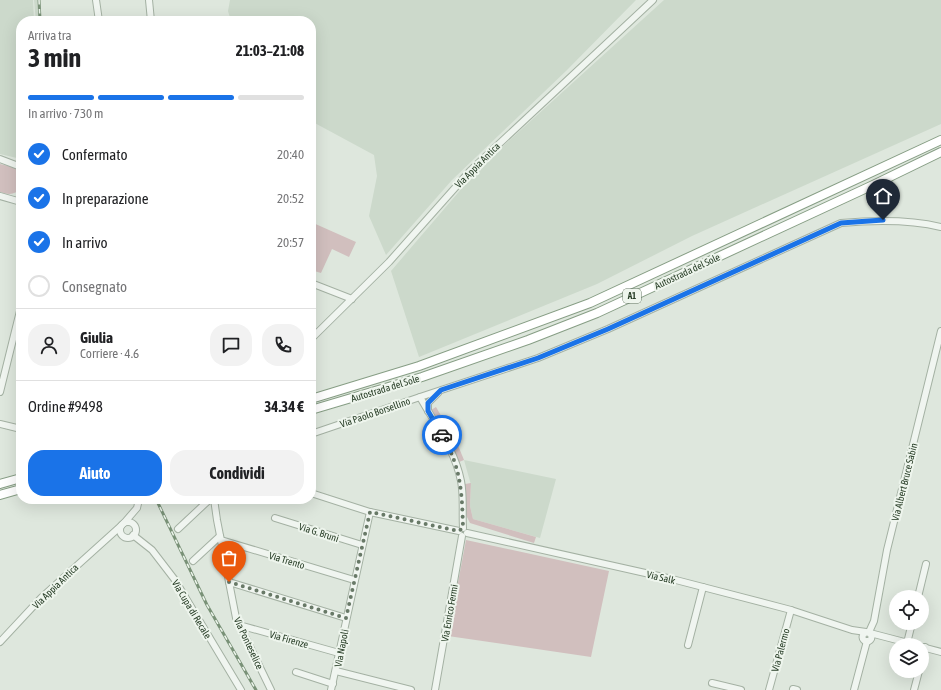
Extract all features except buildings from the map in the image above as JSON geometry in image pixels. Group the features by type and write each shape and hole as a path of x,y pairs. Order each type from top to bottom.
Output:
{"highway":[{"name":"Autostrada del Sole","path":"316,397 419,366 590,303 941,140"},
{"name":"Autostrada del Sole","path":"316,408 452,367 597,312 871,186 941,152"},
{"path":"0,484 16,479"},
{"path":"0,495 16,490"}],"street":[{"path":"96,0 98,16"},
{"path":"149,0 151,16"},
{"name":"Via Appia Antica","path":"316,334 390,262 470,171 653,0"},
{"path":"0,159 16,165"},
{"path":"0,196 16,201"},
{"path":"420,397 538,358 608,329 841,223 870,220 895,221 941,227"},
{"path":"316,285 352,298"},
{"path":"0,392 16,327"},
{"name":"Via Albert Bruce Sabin","path":"854,690 868,636 874,621 887,550 941,332"},
{"path":"428,411 428,403 441,390"},
{"name":"Via Paolo Borsellino","path":"316,432 420,397 450,448 456,465 462,488 463,532"},
{"path":"0,424 16,428"},
{"name":"Via Salk","path":"316,495 370,512 703,587 791,610 868,636 889,638"},
{"path":"112,534 129,537 133,535 136,530 132,518 133,512 137,508 137,504"},
{"path":"178,529 205,504"},
{"name":"Via Ponteselice","path":"215,504 236,618 271,690"},
{"name":"Via Appia Antica","path":"0,642 41,598 123,524 133,512"},
{"name":"Via Napoli","path":"332,687 354,580 370,512"},
{"name":"Via G. Bruni","path":"275,518 362,546"},
{"path":"124,536 120,530 123,524 130,522 135,525"},
{"name":"Via Enrico Fermi","path":"435,690 463,532"},
{"name":"Via Cupa di Recale","path":"133,535 152,550 175,580 241,690"},
{"path":"193,560 220,538"},
{"name":"Via Trento","path":"220,538 354,580"},
{"path":"920,590 926,564"},
{"path":"229,582 346,618"},
{"path":"688,645 703,587"},
{"name":"Via Palermo","path":"769,690 791,610"},
{"name":"Via Firenze","path":"240,625 340,653"},
{"path":"929,648 941,652"},
{"path":"336,671 393,688 411,690"},
{"path":"296,672 332,687"},
{"path":"914,690 917,678"},
{"path":"712,683 741,690"}],"shaded area":[{"path":"0,0 33,0 34,16 16,16 16,158 0,154"},
{"path":"34,0 40,0 42,16 36,16"},
{"path":"230,0 636,0 567,70 452,180 386,255 369,216 377,176 374,155 316,124 316,16 230,16 228,11"},
{"path":"664,0 941,0 941,124 692,236 597,284 419,357 391,271 481,166"},
{"path":"0,164 16,168 16,192 6,194 0,192"},
{"path":"316,224 356,242 349,257 332,249 321,273 316,272"},
{"path":"436,407 457,443 464,460 459,462 452,445 431,410"},
{"path":"464,460 556,479 540,538 473,519 470,506 471,485"},
{"path":"471,483 470,506 473,519 536,537 534,543 470,523 465,513 465,484"},
{"path":"466,540 609,571 591,657 448,636"}],"railway":[{"path":"39,0 40,16"},
{"path":"158,504 207,605 256,690"}],"way so far":[{"path":"229,582 346,618 370,512 459,531 463,528 462,488 450,448 442,435"}],"route":[{"path":"442,435 428,411 428,403 441,390 538,358 608,329 841,223 883,220"}]}
